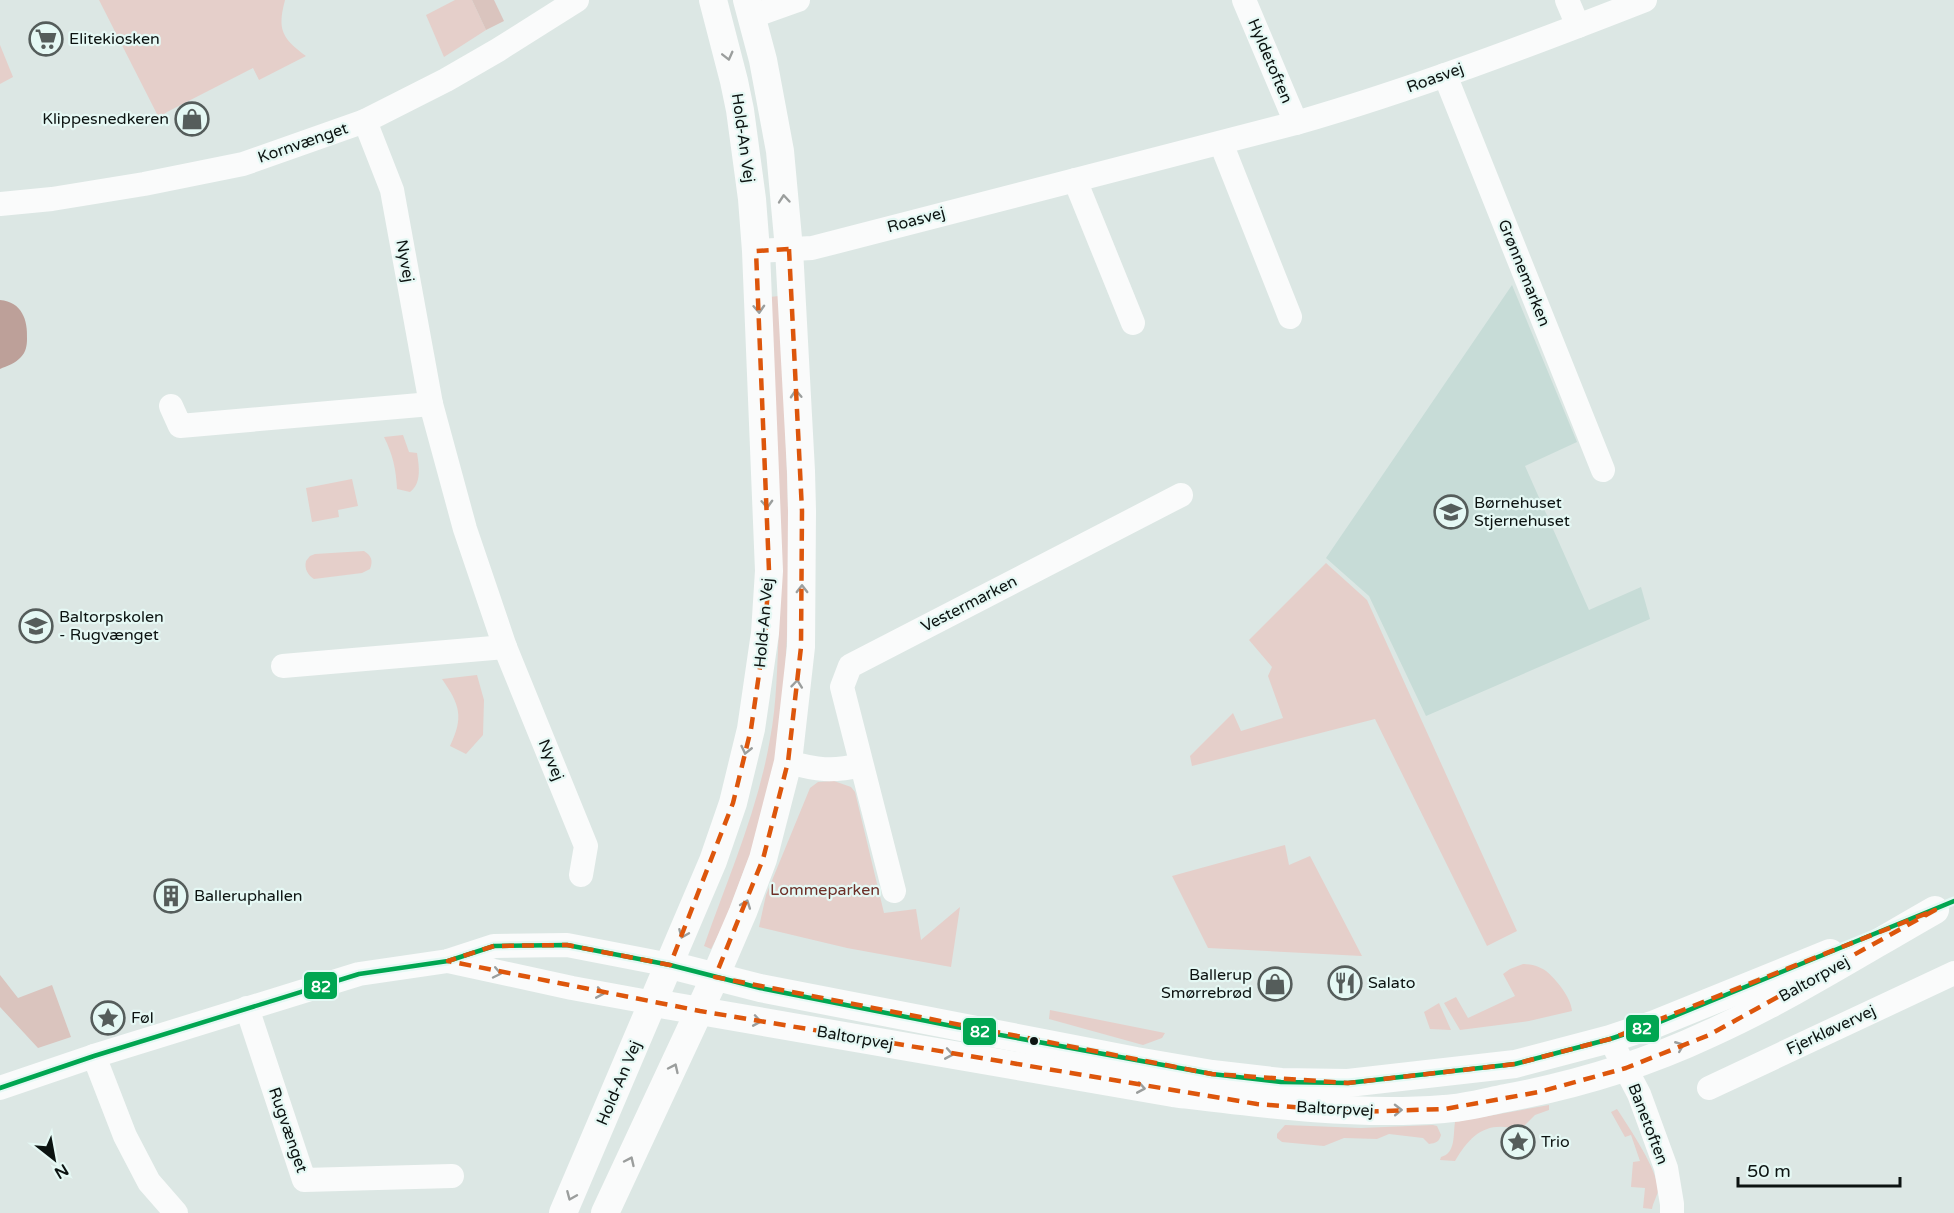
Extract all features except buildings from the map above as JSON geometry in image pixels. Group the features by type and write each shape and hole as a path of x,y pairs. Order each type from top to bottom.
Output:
{"street":[{"name":"Kornvænget","path":"0,204 52,199 144,184 243,164 365,122 447,80 577,0"},
{"name":"Hold-An Vej","path":"563,1213 713,861 733,803 751,729 765,633 769,571 752,199 740,110 713,0"},
{"name":"Hold-An Vej","path":"605,1213 700,1011 743,912 763,859 788,762 801,647 802,511 789,249 780,151 763,60 750,8 798,0"},
{"name":"Hyldetoften","path":"1244,0 1296,123"},
{"path":"1568,0 1578,26"},
{"name":"Roasvej","path":"756,251 812,248 1296,123 1363,104 1645,0"},
{"name":"Grønnemarken","path":"1445,75 1603,470"},
{"name":"Nyvej","path":"365,122 392,190 431,404 465,529 505,647 586,846 581,875"},
{"path":"1221,143 1290,317"},
{"path":"1075,180 1133,322"},
{"path":"171,406 180,426 431,404"},
{"name":"Vestermarken","path":"894,891 842,687 850,666 1181,495"},
{"path":"283,666 505,647"},
{"path":"788,762 814,769 841,770 861,765"},
{"name":"Baltorpvej","path":"670,965 825,1000 1136,1061 1212,1074 1281,1082 1348,1083 1515,1064 1610,1039 1655,1024 1945,905"},
{"name":"Baltorpvej","path":"654,1003 1173,1093 1257,1104 1353,1112 1445,1109 1539,1092 1626,1068 1718,1030 1789,993 1945,905"},
{"path":"0,1088 94,1056 359,974 448,962 494,946 567,945 670,965"},
{"path":"448,962 654,1003"},
{"name":"Fjerkløvervej","path":"1709,1088 1954,973"},
{"name":"Rugvænget","path":"248,1008 304,1180 452,1176"},
{"name":"Banetoften","path":"1610,1039 1640,1094 1666,1168 1672,1213"},
{"path":"94,1056 124,1136 149,1182 176,1213"}],"highlighted area":[{"path":"789,249 802,511 801,647 788,762 763,859 715,977 1212,1074 1348,1083 1515,1064 1610,1039 1935,910 1709,1035 1626,1068 1539,1092 1445,1109 1353,1112 1257,1104 700,1011 448,961 494,946 567,945 670,965 733,803 751,729 765,633 769,571 756,251"}],"shaded area":[{"path":"472,0 494,0 504,21 486,30"},
{"name":"Børnehuset Stjernehuset","path":"1512,285 1577,442 1525,466 1589,610 1641,587 1650,619 1426,716 1369,596 1326,558"},
{"path":"0,300 8,301 18,308 25,319 27,332 23,355 14,363 0,369"},
{"path":"0,975 18,998 52,985 71,1037 38,1048 0,1007"}],"green space":[{"path":"99,0 285,0 282,19 284,32 291,44 306,56 259,80 253,68 159,118"},
{"path":"455,0 472,0 486,30 444,57 426,15"},
{"path":"0,45 13,77 0,84"},
{"path":"779,296 789,558 783,690 775,755 761,826 728,914 711,949 704,946 742,844 758,792 774,712 779,629 770,297"},
{"path":"403,435 409,452 417,453 419,474 410,492 397,489 394,462 384,437"},
{"path":"352,479 358,506 338,510 339,517 312,522 306,488"},
{"path":"364,551 369,555 371,564 370,569 362,573 314,579 306,569 306,561 315,554"},
{"path":"1326,563 1367,600 1517,931 1487,946 1375,719 1192,766 1190,756 1233,713 1241,731 1283,718 1268,676 1272,667 1249,640"},
{"path":"477,675 484,700 483,735 466,754 450,746 457,727 458,711 453,696 442,679"},
{"name":"Lommeparken","path":"834,781 851,787 855,792 884,913 916,909 921,940 960,907 951,967 847,948 759,927 766,895 810,788 818,782"},
{"path":"1285,845 1289,865 1310,856 1362,956 1208,948 1172,876"},
{"path":"1523,964 1546,971 1559,984 1572,1011 1529,1021 1460,1030 1444,1003 1456,997 1468,1018 1515,996 1503,974"},
{"path":"1439,1003 1451,1030 1430,1029 1424,1012"},
{"path":"1050,1010 1165,1033 1162,1038 1143,1045 1049,1019"},
{"path":"1549,1105 1549,1110 1535,1115 1520,1130 1508,1127 1489,1128 1467,1143 1455,1161 1440,1160 1451,1148 1455,1122"},
{"path":"1617,1109 1654,1172 1658,1191 1652,1209 1643,1208 1645,1188 1631,1187 1633,1162 1640,1161 1631,1135 1625,1137 1611,1112"},
{"path":"1285,1125 1361,1128 1433,1125 1437,1126 1441,1135 1437,1142 1429,1144 1423,1138 1389,1134 1377,1139 1344,1138 1324,1146 1282,1142 1277,1138 1277,1134"}],"transit line":[{"name":"82","path":"0,1088 94,1056 359,974 448,961 494,946 567,945 670,965 760,988 1212,1074 1281,1082 1348,1083 1515,1064 1610,1039 1655,1024 1954,901"}],"place":[{"name":"Elitekiosken","path":"46,39"},
{"name":"Klippesnedkeren","path":"192,119"},
{"name":"Børnehuset Stjernehuset","path":"1451,512"},
{"name":"Baltorpskolen - Rugvænget","path":"36,626"},
{"name":"Balleruphallen","path":"171,896"},
{"name":"Salato","path":"1345,983"},
{"name":"Ballerup Smørrebrød","path":"1275,984"},
{"name":"Føl","path":"108,1018"},
{"name":"Trio","path":"1518,1142"}]}
